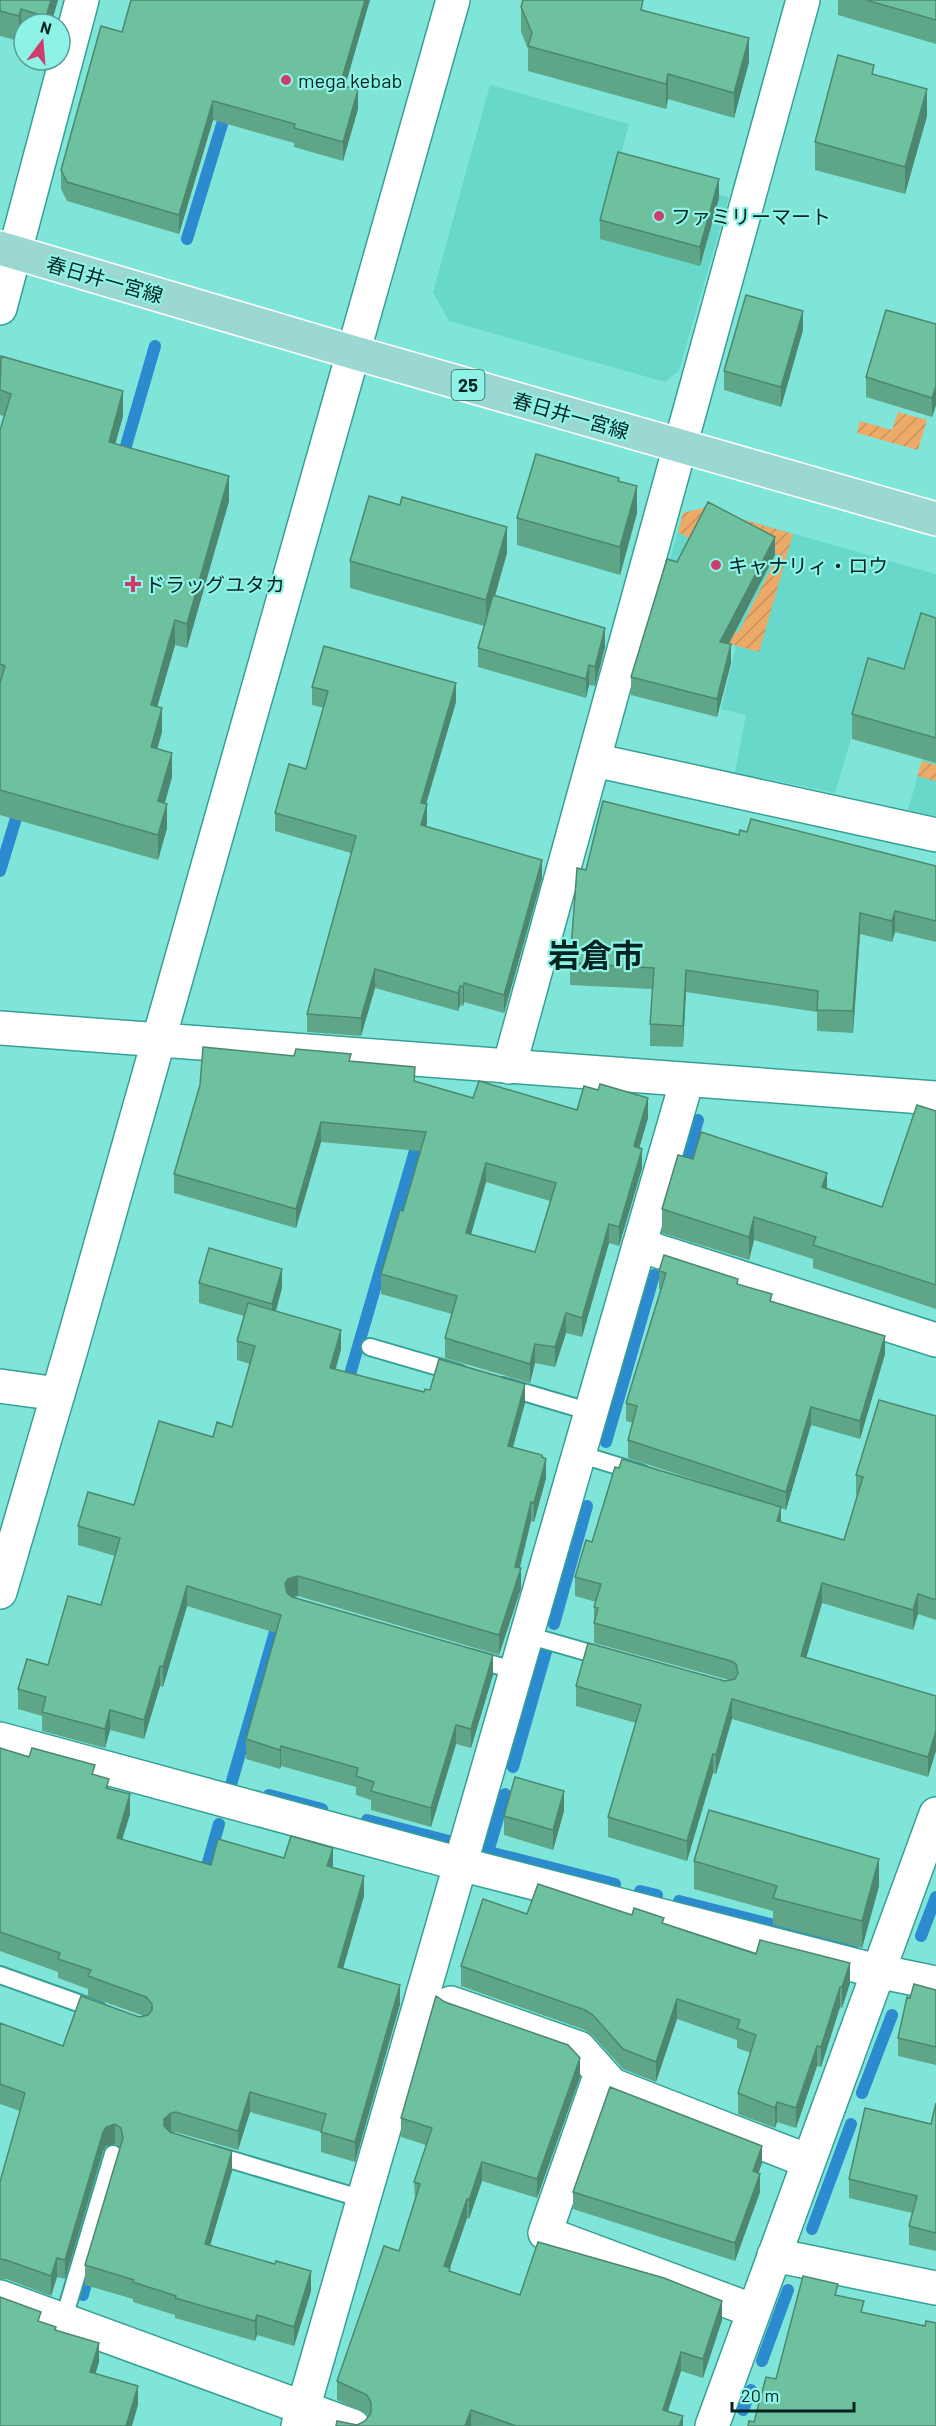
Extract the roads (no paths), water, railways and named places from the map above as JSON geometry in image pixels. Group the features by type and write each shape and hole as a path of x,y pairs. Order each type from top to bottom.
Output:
{"main road":[{"name":"春日井一宮線","path":"8,250 352,352 936,519"}],"street":[{"path":"0,308 8,250 82,0"},
{"path":"0,1592 453,0"},
{"path":"509,1067 803,0"},
{"path":"594,760 936,835"},
{"path":"0,1028 936,1098"},
{"path":"301,2417 687,1080"},
{"path":"639,1245 936,1340"},
{"path":"0,1386 58,1394"},
{"path":"0,1739 460,1864 877,1971 936,1983"},
{"path":"712,2426 936,1814"},
{"path":"451,2003 579,2048 612,2085 808,2161"},
{"path":"601,2073 545,2233 754,2311"},
{"path":"774,2255 936,2288"},
{"path":"0,2297 301,2417 353,2426"}],"lane":[{"path":"370,1347 470,1376"},
{"path":"492,1383 591,1412"},
{"path":"579,1454 657,1478"},
{"path":"527,1635 627,1663"},
{"path":"450,1651 517,1671"},
{"path":"0,1975 110,2015"},
{"path":"196,2149 363,2199"},
{"path":"63,2321 113,2154"}],"waterway":[{"path":"187,239 227,108"},
{"path":"121,463 155,346"},
{"path":"0,871 20,805"},
{"path":"683,1171 698,1120"},
{"path":"346,1388 419,1137"},
{"path":"606,1442 654,1275"},
{"path":"554,1624 587,1506"},
{"path":"230,1788 279,1618"},
{"path":"513,1767 547,1648"},
{"path":"488,1852 505,1794"},
{"path":"269,1795 322,1809"},
{"path":"367,1820 449,1841"},
{"path":"203,1880 219,1824"},
{"path":"493,1853 615,1884"},
{"path":"640,1891 657,1895"},
{"path":"921,1936 936,1897"},
{"path":"679,1901 853,1945"},
{"path":"862,2093 892,2015"},
{"path":"812,2229 851,2124"},
{"path":"83,2295 89,2272"},
{"path":"762,2361 788,2290"},
{"path":"743,2410 751,2390"}],"place":[{"name":"mega kebab","path":"286,80"},
{"name":"ファミリーマート","path":"659,216"},
{"name":"キャナリィ・ロウ","path":"716,565"},
{"name":"ドラッグユタカ","path":"133,584"}],"district":[{"name":"岩倉市","path":"596,954"}]}
